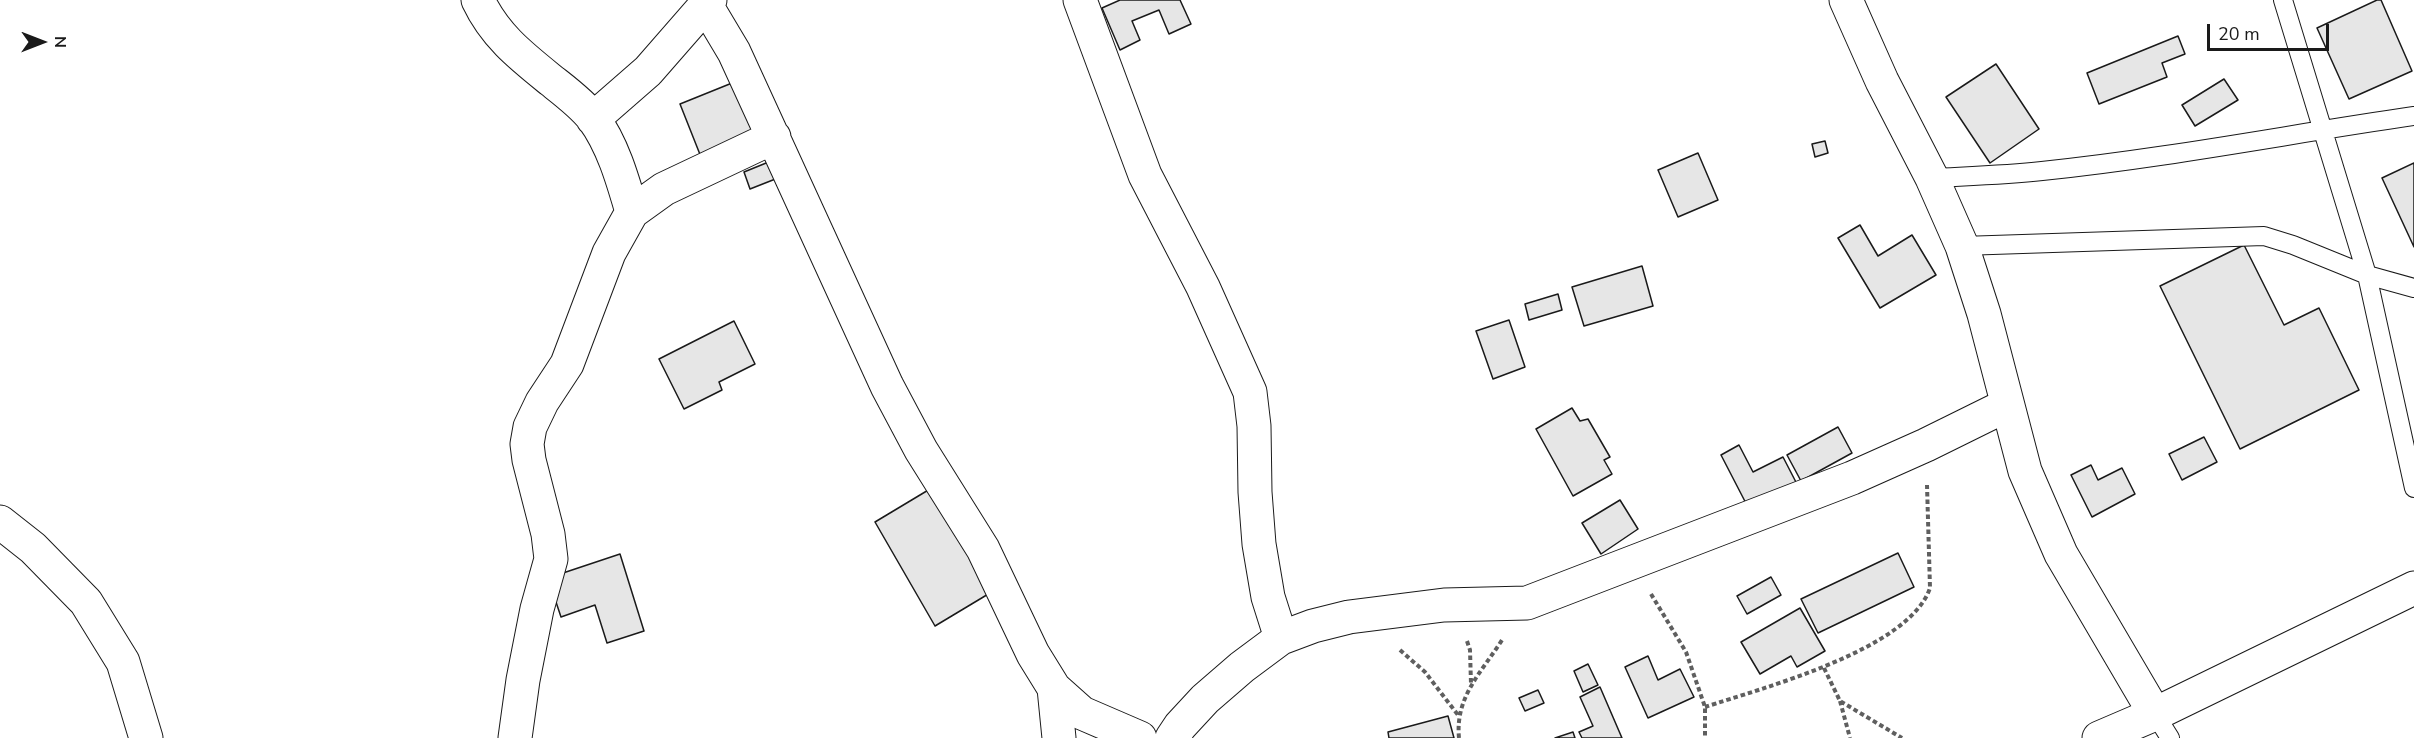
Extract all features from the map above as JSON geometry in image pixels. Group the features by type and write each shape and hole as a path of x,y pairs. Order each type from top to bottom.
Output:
{"main road":[{"path":"478,0 489,22 520,55 573,97 593,119 620,169 632,212"},
{"path":"1080,0 1145,175 1203,287 1250,392 1254,426 1259,544 1268,597 1281,638"},
{"path":"1846,0 1882,81 1932,178 1962,246 1984,314 2025,471 2061,554 2163,726"},
{"path":"593,119 648,70 708,2 774,137 887,386 921,450 983,549 1033,654 1054,688 1082,713 1140,738"},
{"path":"515,738 533,629 551,559 548,534 529,460 527,444 530,427 542,402 567,364 609,253 632,212 664,189 774,137"},
{"path":"1172,738 1205,699 1281,638 1313,626 1349,617 1444,605 1527,603 1765,513 1926,445 2007,405"},
{"path":"0,522 33,548 86,602 123,662 146,738"},
{"path":"2100,738 2163,726 2414,588"},
{"path":"1054,688 1059,738"}],"lane":[{"path":"2283,0 2367,275 2414,488"},
{"path":"1932,178 2041,171 2230,146 2414,116"},
{"path":"1962,246 2264,236 2293,244 2367,275 2414,288"}],"path":[{"path":"1705,707 1824,668 1889,632 1918,610 1926,600 1930,588 1926,445"},
{"path":"1630,564 1660,606 1686,652 1705,707 1705,738"},
{"path":"1459,738 1458,716 1471,687 1527,603"},
{"path":"1349,617 1393,643 1425,672 1458,716"},
{"path":"1824,668 1840,701 1850,738"},
{"path":"1840,701 1902,738"}],"building":[{"path":"1120,0 1180,0 1191,24 1169,34 1159,10 1132,21 1140,40 1120,50 1102,8"},
{"path":"2381,0 2412,71 2349,99 2317,28"},
{"path":"2178,36 2185,54 2162,63 2167,77 2099,104 2087,73"},
{"path":"1996,64 2039,129 1990,163 1946,97"},
{"path":"742,79 763,130 701,157 680,104"},
{"path":"2224,79 2238,100 2195,126 2182,105"},
{"path":"1825,141 1828,153 1815,157 1812,144"},
{"path":"1698,153 1718,200 1678,217 1658,170"},
{"path":"776,159 783,176 750,189 744,172"},
{"path":"2414,163 2414,247 2382,178"},
{"path":"1860,225 1878,256 1912,235 1936,275 1880,308 1838,238"},
{"path":"2244,245 2284,325 2319,308 2359,390 2240,449 2160,286"},
{"path":"1642,266 1653,306 1584,326 1572,287"},
{"path":"1558,294 1562,310 1529,320 1525,304"},
{"path":"1509,320 1525,367 1493,379 1476,331"},
{"path":"734,321 755,364 719,382 722,390 684,409 659,359"},
{"path":"1572,408 1580,421 1588,419 1610,457 1604,460 1612,474 1573,496 1536,429"},
{"path":"1838,427 1852,453 1801,481 1787,455"},
{"path":"2204,437 2217,462 2182,480 2169,454"},
{"path":"1739,445 1753,472 1783,457 1799,488 1751,513 1721,455"},
{"path":"2091,465 2098,480 2122,468 2135,494 2092,517 2071,475"},
{"path":"935,486 995,590 935,626 875,522"},
{"path":"1620,500 1638,529 1601,554 1582,523"},
{"path":"1898,553 1914,587 1818,633 1801,599"},
{"path":"620,554 644,631 607,643 595,605 561,617 548,578"},
{"path":"1771,577 1781,595 1747,614 1737,596"},
{"path":"1800,608 1825,651 1797,667 1791,656 1760,674 1741,642"},
{"path":"1648,656 1658,680 1680,669 1694,697 1648,718 1625,667"},
{"path":"1588,664 1598,685 1583,692 1574,671"},
{"path":"1600,687 1622,738 1582,738 1579,732 1593,726 1580,697"},
{"path":"1538,690 1544,703 1525,711 1519,698"},
{"path":"1448,716 1454,738 1389,738 1388,732"},
{"path":"1573,732 1575,738 1555,738"}]}
